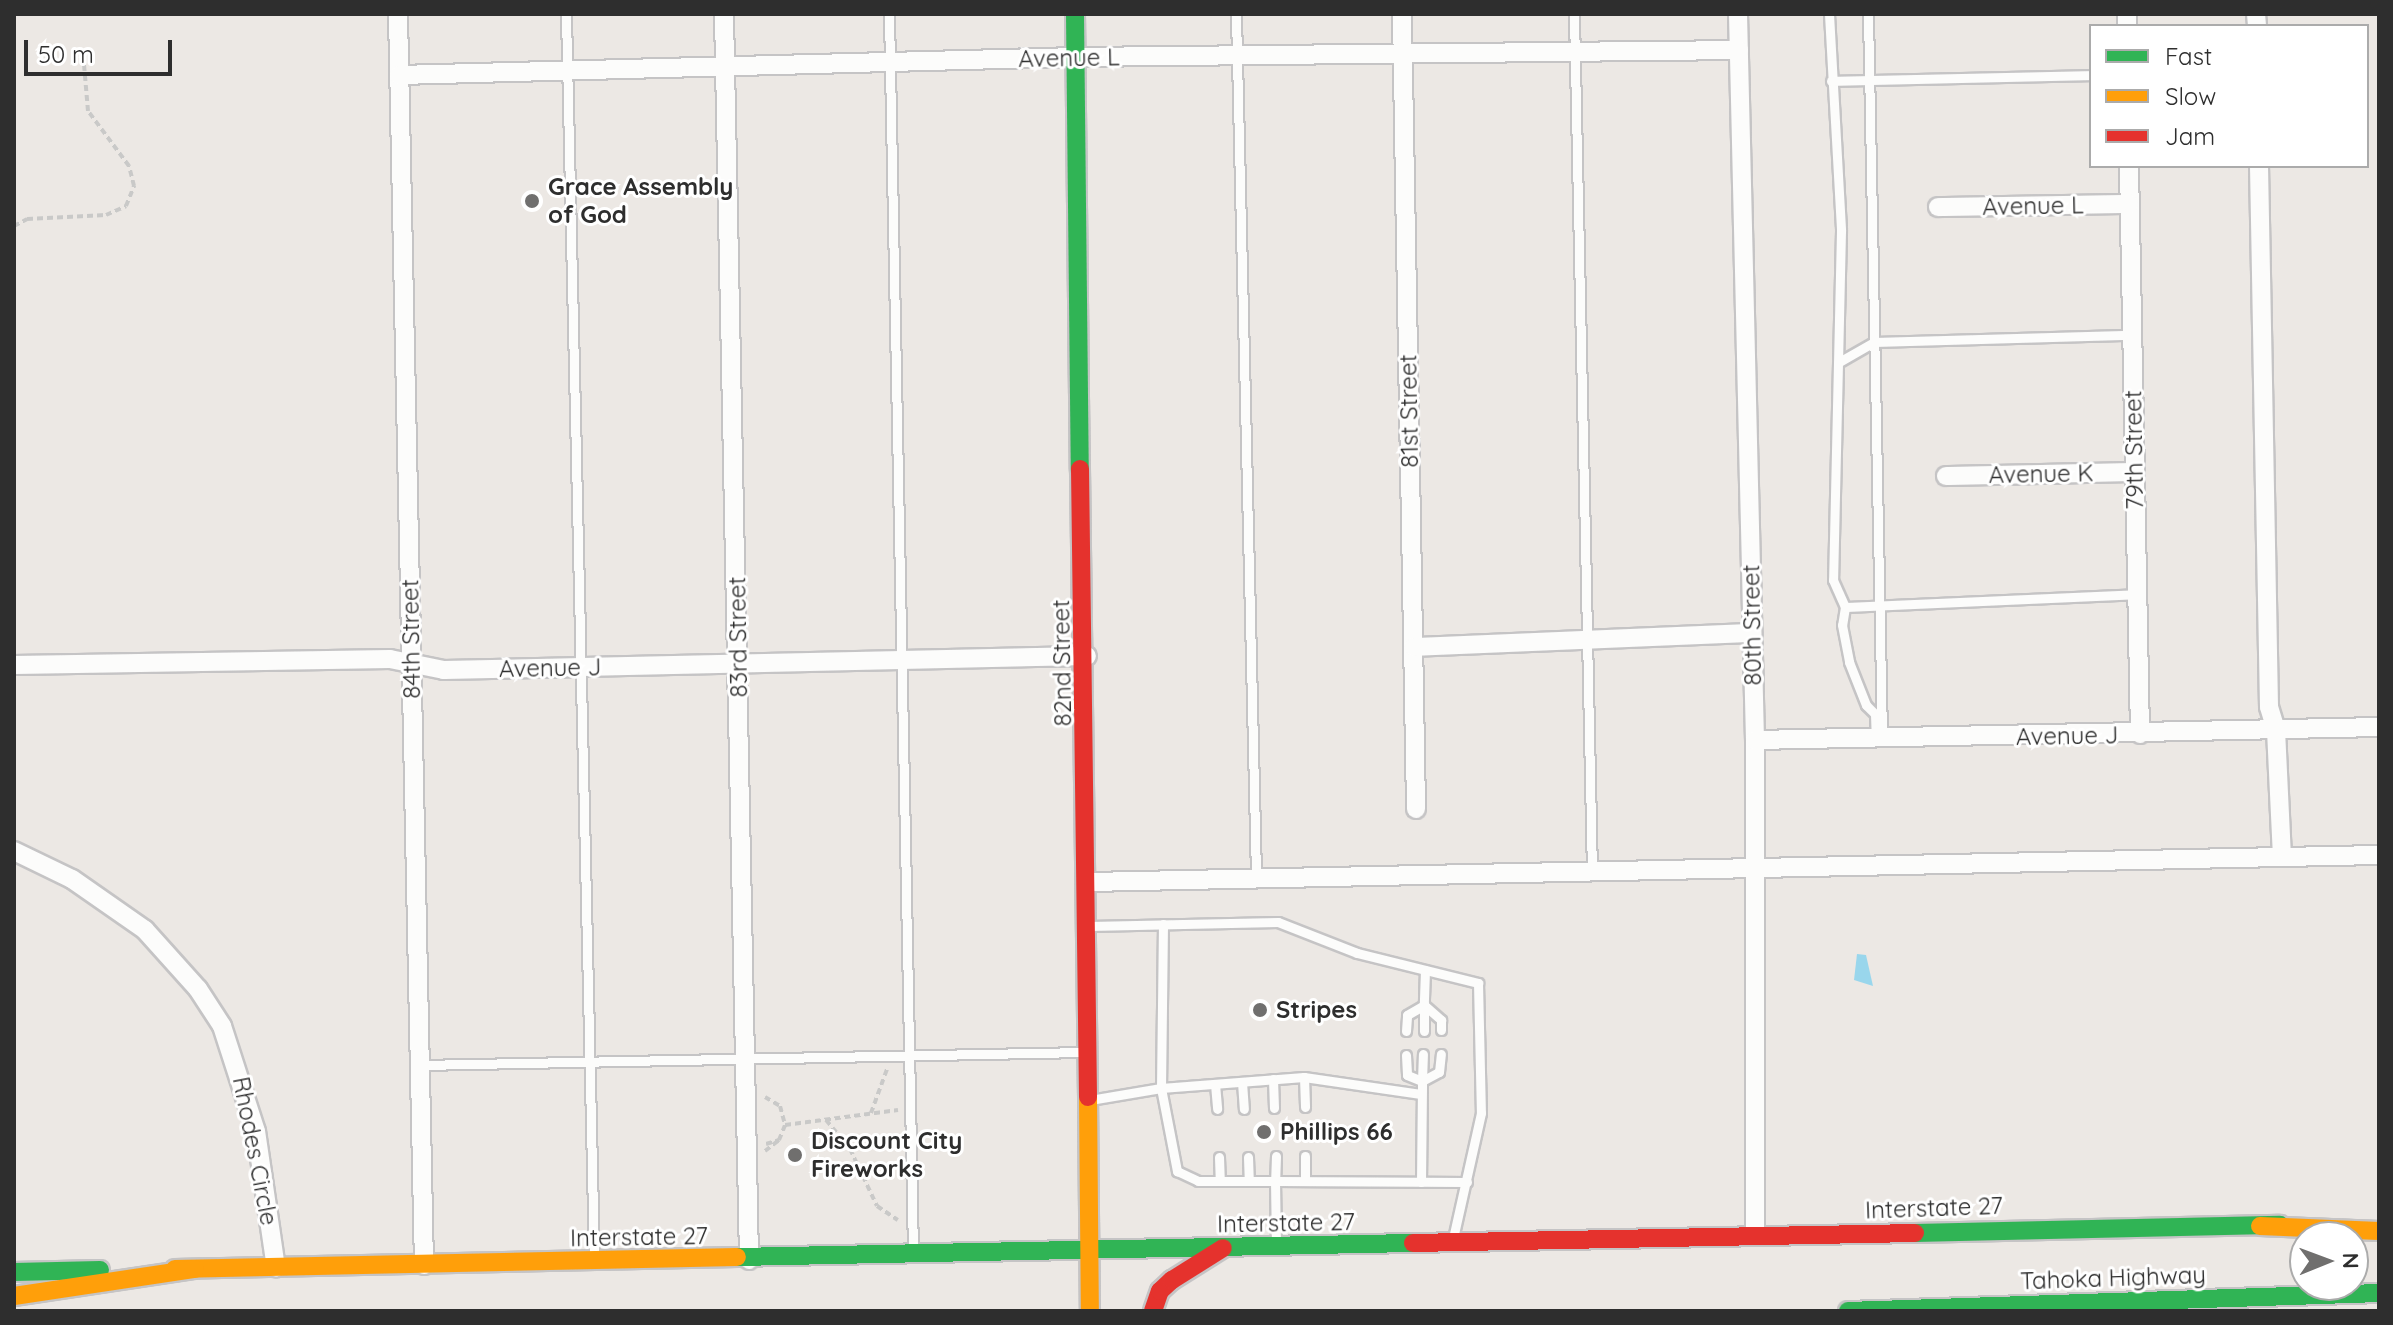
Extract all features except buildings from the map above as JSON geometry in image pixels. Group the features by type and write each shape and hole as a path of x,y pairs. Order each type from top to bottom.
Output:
{"main road":[{"name":"82nd Street","path":"1075,14 1087,656 1089,926 1086,1052 1090,1311"},
{"name":"Interstate 27","path":"195,1269 749,1260 2260,1226 2379,1220"},
{"path":"2260,1226 2379,1231"},
{"path":"1153,1311 1160,1291 1172,1280 1223,1248"},
{"path":"14,1272 195,1269"},
{"path":"14,1296 195,1269"},
{"name":"Tahoka Highway","path":"1848,1311 2379,1293"}],"street":[{"name":"84th Street","path":"398,14 424,1265"},
{"name":"83rd Street","path":"724,14 745,1058 754,1152 749,1260"},
{"name":"81st Street","path":"1402,14 1416,809"},
{"name":"80th Street","path":"1738,14 1755,740 1755,1236"},
{"name":"Avenue L","path":"399,75 1076,57 1739,50"},
{"name":"79th Street","path":"2129,168 2140,734"},
{"path":"2259,168 2269,707 2276,730 2282,856"},
{"name":"Avenue L","path":"1938,207 2129,204"},
{"name":"Avenue K","path":"1946,476 2135,472"},
{"path":"1414,647 1752,633"},
{"name":"Avenue J","path":"14,665 390,659 444,670 1087,656"},
{"name":"Avenue J","path":"1755,740 2379,727"},
{"name":"Rhodes Circle","path":"14,851 72,879 145,930 198,989 222,1026 256,1131 276,1268"},
{"path":"1089,882 2379,855"}],"lane":[{"path":"566,14 594,1262"},
{"path":"889,14 913,1256"},
{"path":"1236,14 1256,877"},
{"path":"1574,14 1583,638 1592,871"},
{"path":"1829,14 1831,81 1840,159 1833,580 1845,607 1842,625 1849,662 1875,714 1879,739"},
{"path":"1868,14 1879,739"},
{"path":"1831,81 2089,75"},
{"path":"1839,362 1874,342 2132,335"},
{"path":"1845,607 1879,603 2137,594"},
{"path":"1089,926 1278,922 1357,953 1478,983 1481,1113 1452,1243"},
{"path":"1163,924 1161,1088 1177,1171 1198,1181 1467,1182"},
{"path":"1424,1031 1425,970"},
{"path":"1424,1005 1441,1020 1441,1030"},
{"path":"1406,1031 1407,1015 1424,1005"},
{"path":"420,1065 1086,1052"},
{"path":"1421,1182 1423,1054"},
{"path":"1406,1055 1407,1075 1422,1081 1439,1072 1441,1054"},
{"path":"1087,1101 1161,1088 1304,1077 1421,1094"},
{"path":"1304,1077 1305,1107"},
{"path":"1273,1079 1274,1108"},
{"path":"1242,1082 1244,1109"},
{"path":"1215,1084 1217,1109"},
{"path":"1276,1156 1276,1247"},
{"path":"1305,1156 1305,1181"},
{"path":"1219,1157 1220,1181"},
{"path":"1248,1157 1249,1181"}],"path":[{"path":"14,226 27,219 106,215 126,206 134,186 129,166 88,111 84,64"},
{"path":"871,1113 891,1055"},
{"path":"746,1084 780,1106 785,1125 779,1140 754,1152"},
{"path":"785,1125 908,1109"},
{"path":"826,1120 850,1149 877,1206 912,1229"},
{"path":"754,1152 779,1140"}],"water":[{"path":"1857,954 1866,955 1873,986 1854,980"}],"traffic: fast":[{"path":"1075,14 1080,469"},
{"path":"1915,1233 2280,1225"},
{"path":"737,1257 1413,1243"},
{"path":"14,1272 100,1270"},
{"path":"1848,1311 2379,1293"}],"traffic: slow":[{"path":"1088,1097 1090,1311"},
{"path":"2260,1226 2379,1231"},
{"path":"175,1269 737,1257"},
{"path":"14,1296 195,1269"}],"traffic: jam":[{"path":"1080,469 1088,1097"},
{"path":"1413,1243 1915,1233"},
{"path":"1153,1311 1160,1291 1172,1280 1223,1248"}],"place":[{"name":"Grace Assembly of God","path":"532,201"},
{"name":"Stripes","path":"1260,1010"},
{"name":"Phillips 66","path":"1264,1132"},
{"name":"Discount City Fireworks","path":"795,1155"}]}
